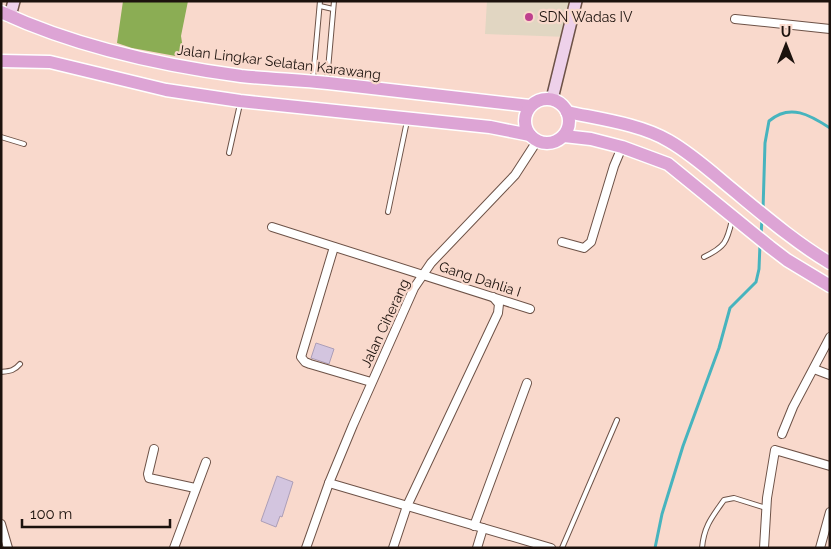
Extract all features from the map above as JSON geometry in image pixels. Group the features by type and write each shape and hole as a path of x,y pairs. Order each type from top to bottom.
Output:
{"main road":[{"path":"5,14 14,1"},
{"path":"552,99 576,1"},
{"name":"Jalan Lingkar Selatan Karawang","path":"5,14 77,41 139,58 215,72 530,106"},
{"path":"1,61 50,62 166,90 240,102 490,126 546,143 556,141 564,136 568,128 569,119 567,112 558,102 552,99 540,100 530,106 526,113 525,121 526,128 533,138"},
{"path":"567,112 623,124 668,140 688,152 768,220 830,263"},
{"path":"564,136 591,139 622,147 668,164 787,260 830,286"}],"street":[{"path":"735,19 830,29"},
{"name":"Jalan Ciherang","path":"306,548 329,483 371,382 414,288 423,274 455,236 515,175 533,138"},
{"path":"562,242 584,248 592,242 614,166 622,147"},
{"name":"Gang Dahlia I","path":"272,227 530,309"},
{"path":"334,246 301,357 310,364 371,382"},
{"path":"392,548 407,506 498,313 498,304 493,297"},
{"path":"782,434 793,407 830,337"},
{"path":"814,369 830,375"},
{"path":"474,526 527,384"},
{"path":"154,449 148,474 149,478 195,488"},
{"path":"764,548 766,508 776,450 830,466"},
{"path":"174,548 206,462"},
{"path":"329,483 551,548"},
{"path":"820,548 830,512"},
{"path":"1,524 6,546"},
{"path":"477,548 483,528"}],"lane":[{"path":"327,83 334,1"},
{"path":"313,82 320,4 333,9"},
{"path":"229,153 240,102"},
{"path":"388,212 407,119"},
{"path":"1,137 24,144"},
{"path":"704,257 723,246 729,232 732,217"},
{"path":"1,372 10,371 20,364"},
{"path":"562,548 617,420"},
{"path":"702,548 703,534 710,519 724,500 734,498 766,508"}],"shaded area":[{"name":"SDN Wadas IV","path":"487,1 577,1 567,37 485,34"}],"green space":[{"path":"123,1 188,1 181,36 183,49 181,57 132,48 117,43"}],"building":[{"path":"316,343 334,349 329,364 311,358"},
{"path":"277,476 293,482 282,517 280,516 276,527 261,521"}],"waterway":[{"path":"763,210 765,143 769,121 777,116 792,112 807,115 830,128"},
{"path":"761,235 762,219"},
{"path":"655,548 662,514 683,446 719,348 730,308 756,282 759,269 760,244"}],"place":[{"name":"SDN Wadas IV","path":"529,17"}]}
